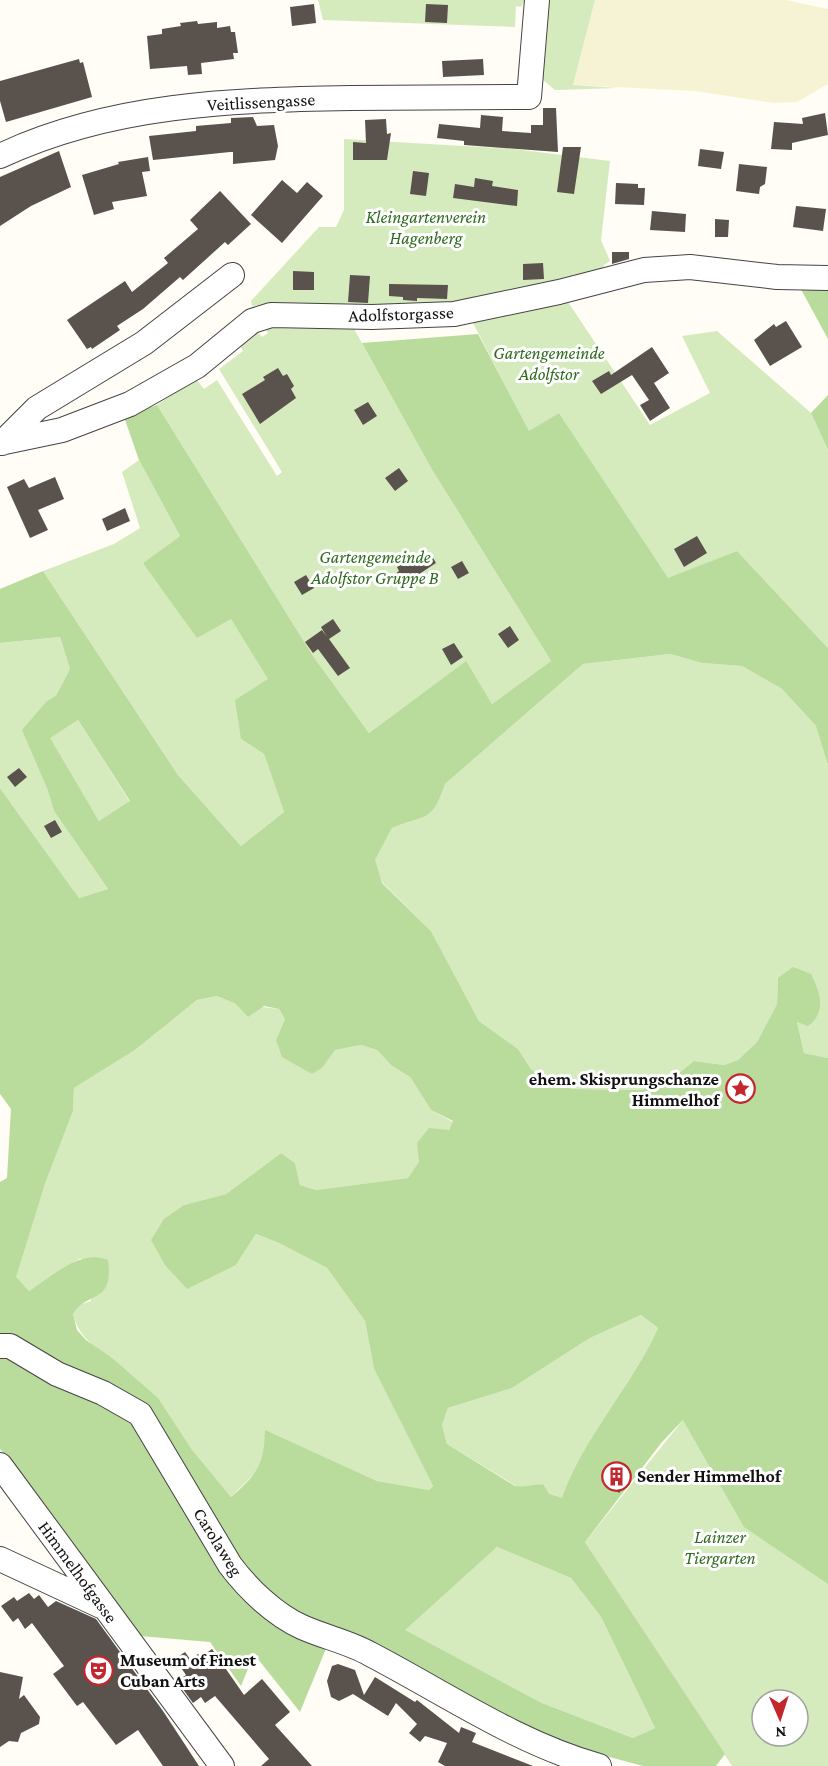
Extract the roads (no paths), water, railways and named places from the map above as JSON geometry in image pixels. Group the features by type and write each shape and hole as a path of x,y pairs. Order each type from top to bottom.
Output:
{"street":[{"name":"Veitlissengasse","path":"0,156 21,146 104,119 165,109 286,99 529,97 537,0"},
{"name":"Adolfstorgasse","path":"1,443 62,430 130,404 197,366 252,321 271,315 372,317 454,315 559,292 644,270 690,267 777,277 828,278"},
{"name":"Adolfstorgasse","path":"1,443 38,408 144,343 232,275"},
{"name":"Carolaweg","path":"0,1346 10,1346 57,1374 103,1393 140,1414 230,1565 251,1589 300,1626 368,1652 484,1717 571,1758 599,1766"},
{"name":"Himmelhofgasse","path":"0,1465 222,1766"},
{"path":"0,1559 104,1607"}],"place":[{"name":"ehem. Skisprungschanze Himmelhof","path":"740,1089"},
{"name":"Sender Himmelhof","path":"616,1476"},
{"name":"Museum of Finest Cuban Arts","path":"99,1670"}],"park label":[{"name":"Kleingartenverein Hagenberg","path":"426,227"},
{"name":"Gartengemeinde Adolfstor","path":"549,364"},
{"name":"Gartengemeinde Adolfstor Gruppe B","path":"375,567"},
{"name":"Lainzer Tiergarten","path":"720,1547"}]}
